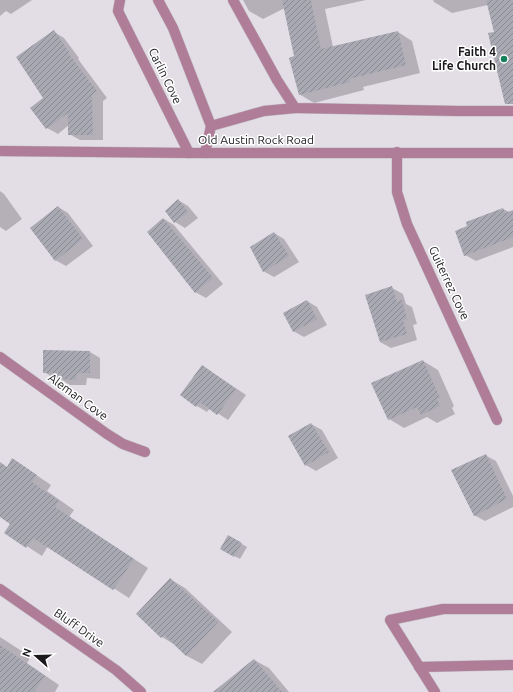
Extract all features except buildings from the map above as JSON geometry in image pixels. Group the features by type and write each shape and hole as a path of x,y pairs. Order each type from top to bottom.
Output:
{"street":[{"name":"Carlin Cove","path":"120,0 118,11 189,153"},
{"path":"158,0 173,28 211,126 205,152"},
{"path":"233,0 294,108"},
{"path":"211,126 264,111 294,108 458,111 513,110"},
{"name":"Old Austin Rock Road","path":"0,151 189,153 513,153"},
{"name":"Guiterrez Cove","path":"397,152 397,192 408,224 497,420"},
{"name":"Aleman Cove","path":"0,357 107,434 123,444 145,452"},
{"name":"Bluff Drive","path":"0,589 116,670 141,692"},
{"path":"435,692 390,620 443,609 513,609"},
{"path":"419,667 513,665"}],"place":[{"name":"Faith 4 Life Church","path":"504,59"}]}
